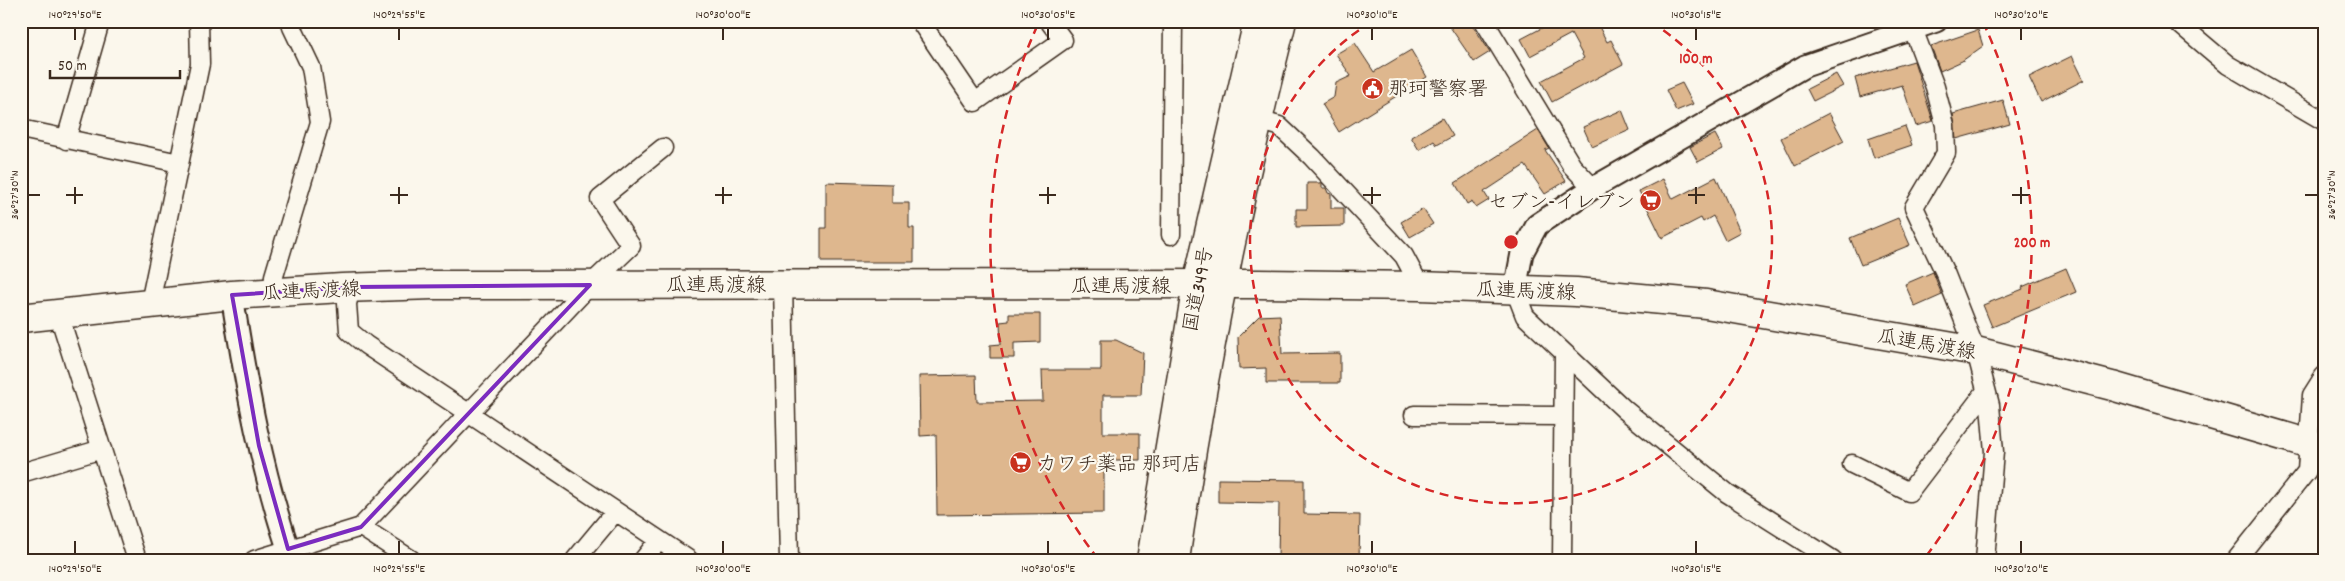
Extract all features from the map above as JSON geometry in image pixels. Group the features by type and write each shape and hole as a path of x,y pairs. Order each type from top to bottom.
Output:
{"main road":[{"name":"国道349号","path":"1151,560 1210,285 1258,21"},
{"name":"国道349号","path":"1175,560 1210,285 1257,120 1282,21"},
{"name":"瓜連馬渡線","path":"21,318 232,295 351,287 783,284 1210,285 1420,286 1576,292 1706,304 1976,351 2112,386 2316,446"}],"street":[{"path":"150,303 200,64 199,21"},
{"path":"273,292 274,276 320,122 311,67 292,27 295,21"},
{"path":"925,21 922,24 975,102 1063,40 1050,21"},
{"path":"1171,235 1173,21"},
{"path":"1484,21 1572,166 1593,188"},
{"path":"1833,560 1727,493 1625,410 1525,316 1515,290 1522,252 1537,225 1593,188 1805,66 1911,25 1936,21"},
{"path":"2176,21 2228,65 2324,121"},
{"path":"66,140 100,22"},
{"path":"1911,25 1935,88 1945,125 1946,153 1914,207 1946,275 1976,351 1990,405 1994,452 1984,560"},
{"path":"1257,120 1279,126 1312,157 1404,256 1420,286"},
{"path":"21,129 180,163"},
{"path":"254,560 290,554 361,527 590,285 631,246 600,199 663,148"},
{"path":"783,284 789,560"},
{"path":"351,287 347,304 350,332 366,345 689,560"},
{"path":"232,295 259,446 290,554"},
{"path":"59,315 137,560"},
{"path":"1562,560 1564,354"},
{"path":"2236,560 2307,471 2316,446 2312,395 2324,376"},
{"path":"1852,464 1909,492 1986,391"},
{"path":"1414,415 1563,416"},
{"path":"21,474 102,449"},
{"path":"575,560 615,512"},
{"path":"361,527 412,560"},
{"path":"642,560 659,540"}],"highlighted area":[{"path":"590,285 361,527 288,549 259,446 232,295 351,287"}],"building":[{"path":"1446,21 1470,21 1490,52 1474,62"},
{"path":"1555,21 1596,21 1607,42 1611,40 1623,64 1552,102 1541,81 1584,58 1571,34 1530,56 1521,39"},
{"path":"1978,30 1983,46 1962,61 1940,71 1931,46"},
{"name":"那珂警察署","path":"1355,43 1374,72 1411,50 1427,77 1339,132 1322,104 1334,97 1336,83 1351,76 1336,54"},
{"path":"2072,56 2084,80 2041,102 2029,77"},
{"path":"1914,61 1933,121 1916,126 1902,85 1860,97 1855,78"},
{"path":"1836,74 1843,86 1813,101 1807,89"},
{"path":"1682,83 1693,104 1676,111 1666,90"},
{"path":"2003,100 2010,124 1956,139 1953,114"},
{"path":"1622,110 1630,130 1592,147 1583,127"},
{"path":"1829,113 1844,141 1795,166 1781,138"},
{"path":"1442,118 1453,136 1437,145 1434,141 1419,150 1411,137"},
{"path":"1905,126 1912,145 1874,158 1868,139"},
{"path":"1538,130 1549,148 1545,150 1566,181 1545,194 1525,165 1484,192 1489,200 1476,208 1472,201 1467,204 1455,183"},
{"path":"1715,134 1723,149 1698,162 1690,147"},
{"path":"1716,177 1740,232 1725,240 1713,216 1703,222 1701,218 1662,238 1639,191 1663,179 1673,199"},
{"path":"826,182 892,184 892,203 909,203 909,228 914,228 914,262 821,262 821,228 826,228"},
{"path":"1307,183 1322,183 1322,188 1326,188 1328,193 1331,194 1331,208 1344,208 1344,226 1296,227 1296,209 1307,209"},
{"path":"1423,209 1433,224 1410,237 1401,222"},
{"path":"1898,218 1910,245 1861,265 1850,238"},
{"path":"2066,268 2076,292 1992,327 1983,305 2023,289 2022,287"},
{"path":"1933,272 1942,295 1915,307 1905,284"},
{"path":"1009,314 1040,314 1040,342 1014,343 1014,358 990,358 990,345 1001,344 1000,322 1009,321"},
{"path":"1280,315 1282,354 1340,353 1340,383 1266,383 1266,368 1239,369 1238,337 1259,316"},
{"path":"1101,340 1116,340 1143,353 1141,395 1103,395 1103,433 1140,433 1140,460 1104,460 1104,513 937,515 936,435 920,436 919,376 976,375 977,402 1043,401 1042,370 1101,370"},
{"path":"1218,479 1304,480 1304,514 1360,515 1359,560 1278,560 1279,503 1218,502"}],"place":[{"name":"那珂警察署","path":"1372,88"},
{"name":"セブン-イレブン","path":"1651,201"},
{"name":"カワチ薬品 那珂店","path":"1021,463"}]}
